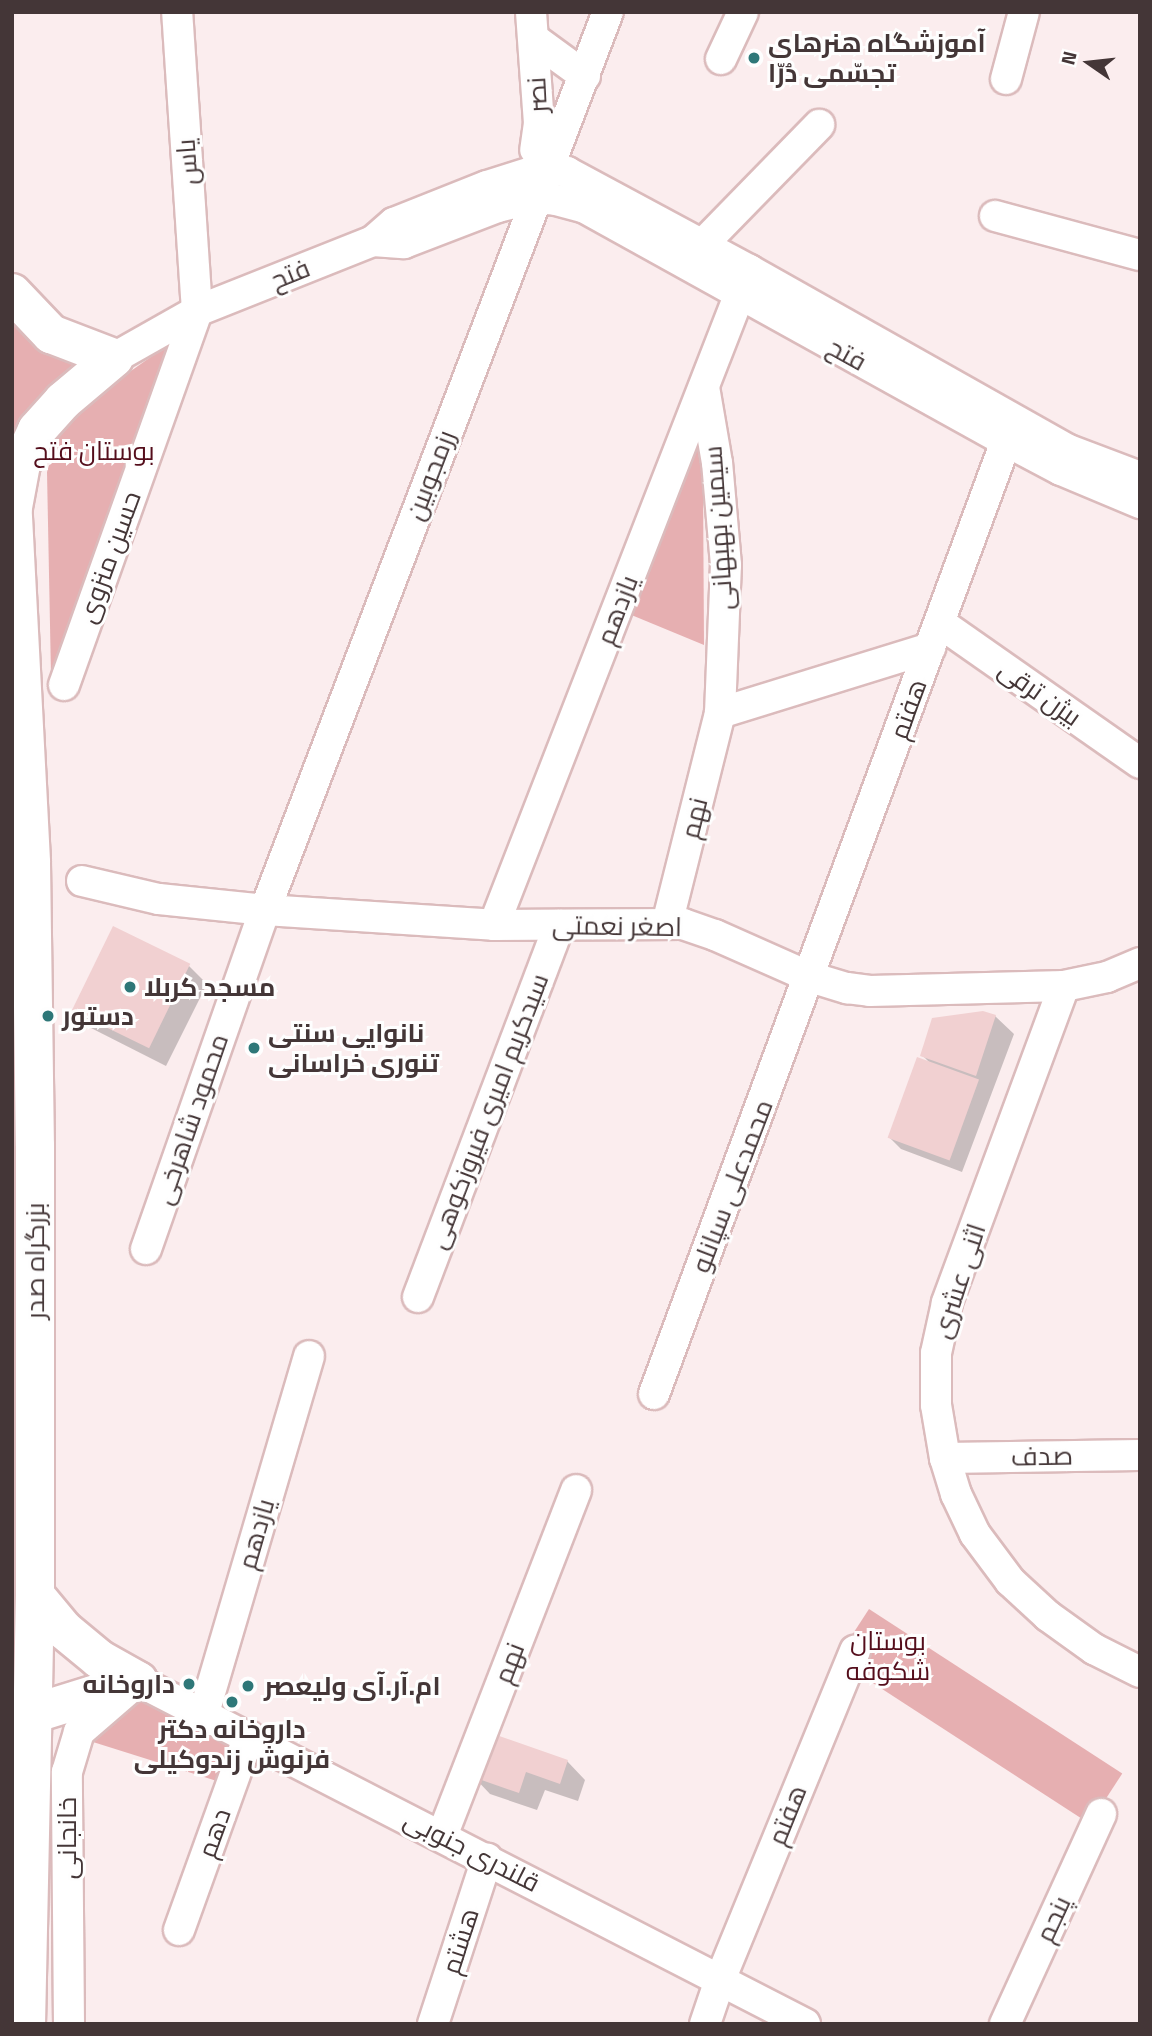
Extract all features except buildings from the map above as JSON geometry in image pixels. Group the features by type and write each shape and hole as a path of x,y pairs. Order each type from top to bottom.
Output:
{"highway":[{"path":"12,293 51,334 114,358 63,401 37,430 20,464 13,507"},
{"name":"بزرگراه صدر","path":"12,498 31,863 35,1146 35,1595 26,2024"},
{"path":"12,707 25,863 30,1146 29,1595 19,2024"},
{"path":"35,1595 64,1630 90,1651 138,1681"},
{"path":"32,1714 138,1681"}],"street":[{"name":"یاس","path":"177,12 197,311"},
{"path":"550,163 608,12"},
{"path":"550,163 627,12"},
{"path":"721,59 743,12"},
{"path":"1006,79 1024,12"},
{"name":"نصر","path":"532,26 585,76"},
{"name":"نصر","path":"532,26 538,124 550,163"},
{"path":"702,245 819,125"},
{"name":"فتح","path":"114,358 197,311 373,241 394,223 550,163 702,245 744,283"},
{"name":"رزمجوبین","path":"265,910 545,199 550,163"},
{"name":"فتح","path":"545,199 584,208 744,283 1010,430 1061,470 1140,503"},
{"path":"373,241 404,243 498,207 545,199"},
{"path":"995,216 1140,255"},
{"name":"یازدهم","path":"494,925 744,283"},
{"name":"حسین منزوی","path":"64,685 197,311"},
{"name":"سیمین بهبهانی","path":"705,387 717,463 726,565 720,713"},
{"name":"فتح","path":"1010,430 1140,477"},
{"name":"هفتم","path":"810,977 1010,430"},
{"path":"720,713 935,636"},
{"name":"بیژن ترقی","path":"935,636 1140,763"},
{"name":"نهم","path":"667,924 720,713"},
{"name":"اصغر نعمتی","path":"82,881 159,899 265,910 494,925 667,924 697,928 810,977 870,991 1064,986 1107,977 1140,963"},
{"name":"محمود شاهرخی","path":"146,1249 265,910"},
{"name":"سیدکریم امیری فیروزکوهی","path":"418,1297 558,925"},
{"name":"محمدعلی سپانلو","path":"654,1394 810,977"},
{"name":"اثنی عشری","path":"1064,986 947,1303 936,1353 936,1405 945,1458 956,1494 975,1534 1010,1581 1048,1616 1094,1649 1140,1672"},
{"name":"یازدهم","path":"204,1713 309,1356"},
{"name":"صدف","path":"945,1458 1140,1455"},
{"name":"نهم","path":"442,1836 576,1490"},
{"name":"هفتم","path":"705,2024 720,1980 855,1651"},
{"name":"قلندری جنوبی","path":"138,1681 805,2024"},
{"name":"خانجانی","path":"69,2024 67,1772 79,1732 138,1681"},
{"name":"دهم","path":"179,1930 249,1736"},
{"name":"پنجم","path":"1004,2024 1101,1814"},
{"name":"هشتم","path":"433,2024 487,1859"}],"green space":[{"path":"12,316 96,362 12,455"},
{"name":"بوستان فتح","path":"179,337 51,676 47,472 60,429 87,402"},
{"path":"696,428 703,480 704,645 629,614"},
{"name":"بوستان شکوفه","path":"869,1609 1122,1773 1090,1824 836,1659"},
{"path":"138,1700 237,1745 220,1782 93,1742"}],"place":[{"name":"آموزشگاه هنرهای تجسّمی دُرّا","path":"754,58"},
{"name":"مسجد کربلا","path":"130,987"},
{"name":"دستور","path":"48,1016"},
{"name":"نانوایی سنتی تنوری خراسانی","path":"254,1048"},
{"name":"داروخانه","path":"189,1684"},
{"name":"ام.آر.آی ولیعصر","path":"248,1686"},
{"name":"داروخانه دکتر فرنوش زندوکیلی","path":"232,1702"}]}
